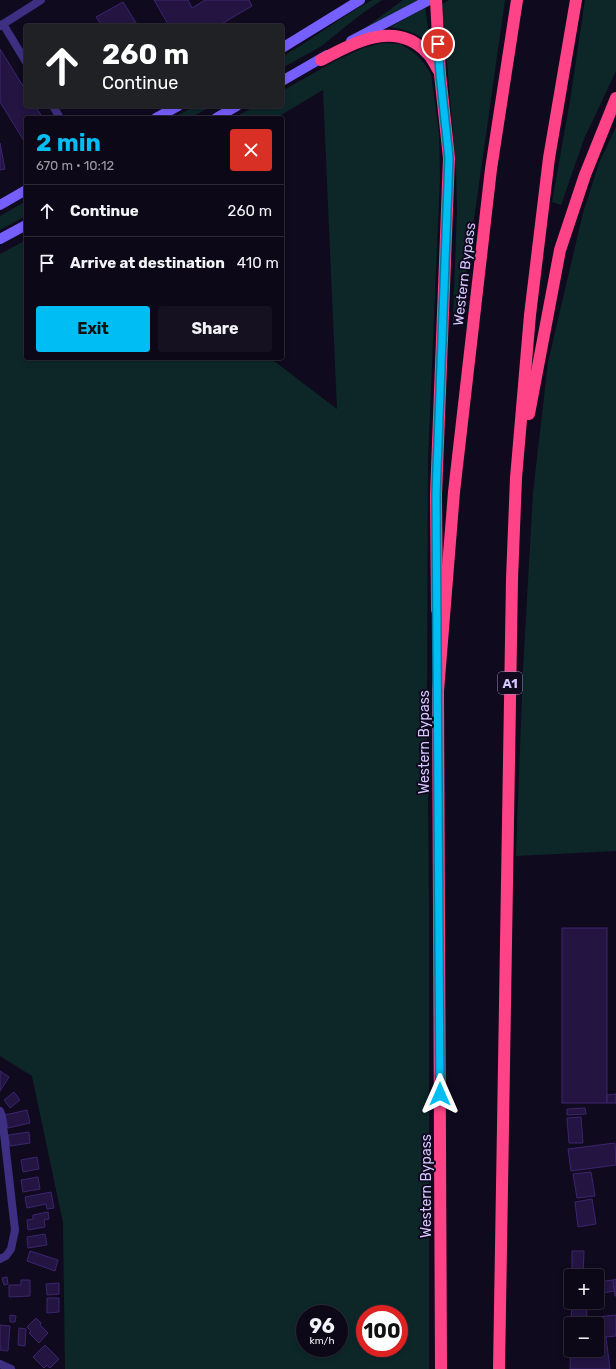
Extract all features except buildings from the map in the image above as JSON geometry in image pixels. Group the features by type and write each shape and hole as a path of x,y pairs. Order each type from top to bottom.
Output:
{"highway":[{"path":"436,0 440,74 449,158 436,495 438,691"},
{"name":"A1","path":"499,1369 511,587 516,478 530,315 549,158 576,0"},
{"name":"Western Bypass","path":"441,1369 438,691 456,469 491,169 517,2"},
{"path":"321,60 349,45 383,35 394,35 412,41 428,53 440,74"},
{"path":"516,478 560,250 584,175 616,98"}],"main road":[{"path":"284,47 360,0"},
{"path":"284,80 321,60 341,46 429,0"},
{"path":"160,116 174,108"},
{"path":"220,116 234,108"},
{"path":"0,205 24,191"},
{"path":"0,238 24,226"}],"street":[{"path":"24,59 2,25 42,0"},
{"path":"0,1111 2,1116 15,1230 11,1249 6,1256 0,1260"},
{"path":"0,1364 5,1365 10,1369"}],"green space":[{"path":"372,0 382,0 360,15 320,47 284,67 284,56"},
{"path":"403,0 419,0 364,30 365,28"},
{"path":"449,0 505,0 459,325 454,324 453,318 457,210 456,167 442,4"},
{"path":"585,0 616,0 616,71 584,139 561,205 552,202 570,101"},
{"path":"425,7 431,48 427,43 413,33 390,27"},
{"path":"383,43 400,44 415,53 431,74 439,133 440,178 428,457 427,693 429,902 429,1369 65,1369 63,1223 32,1076 0,1056 0,254 24,241 24,360 273,360 337,409 323,90 279,116 238,116 252,108 284,108 284,90 335,61 363,48"},
{"path":"191,108 208,108 194,116 177,116"},
{"path":"616,127 616,851 516,856 523,670 533,493 548,362 583,213 599,163"},
{"path":"24,202 24,217 0,230 0,216"}],"route":[{"path":"438,44 449,158 436,495 440,1094"}]}
